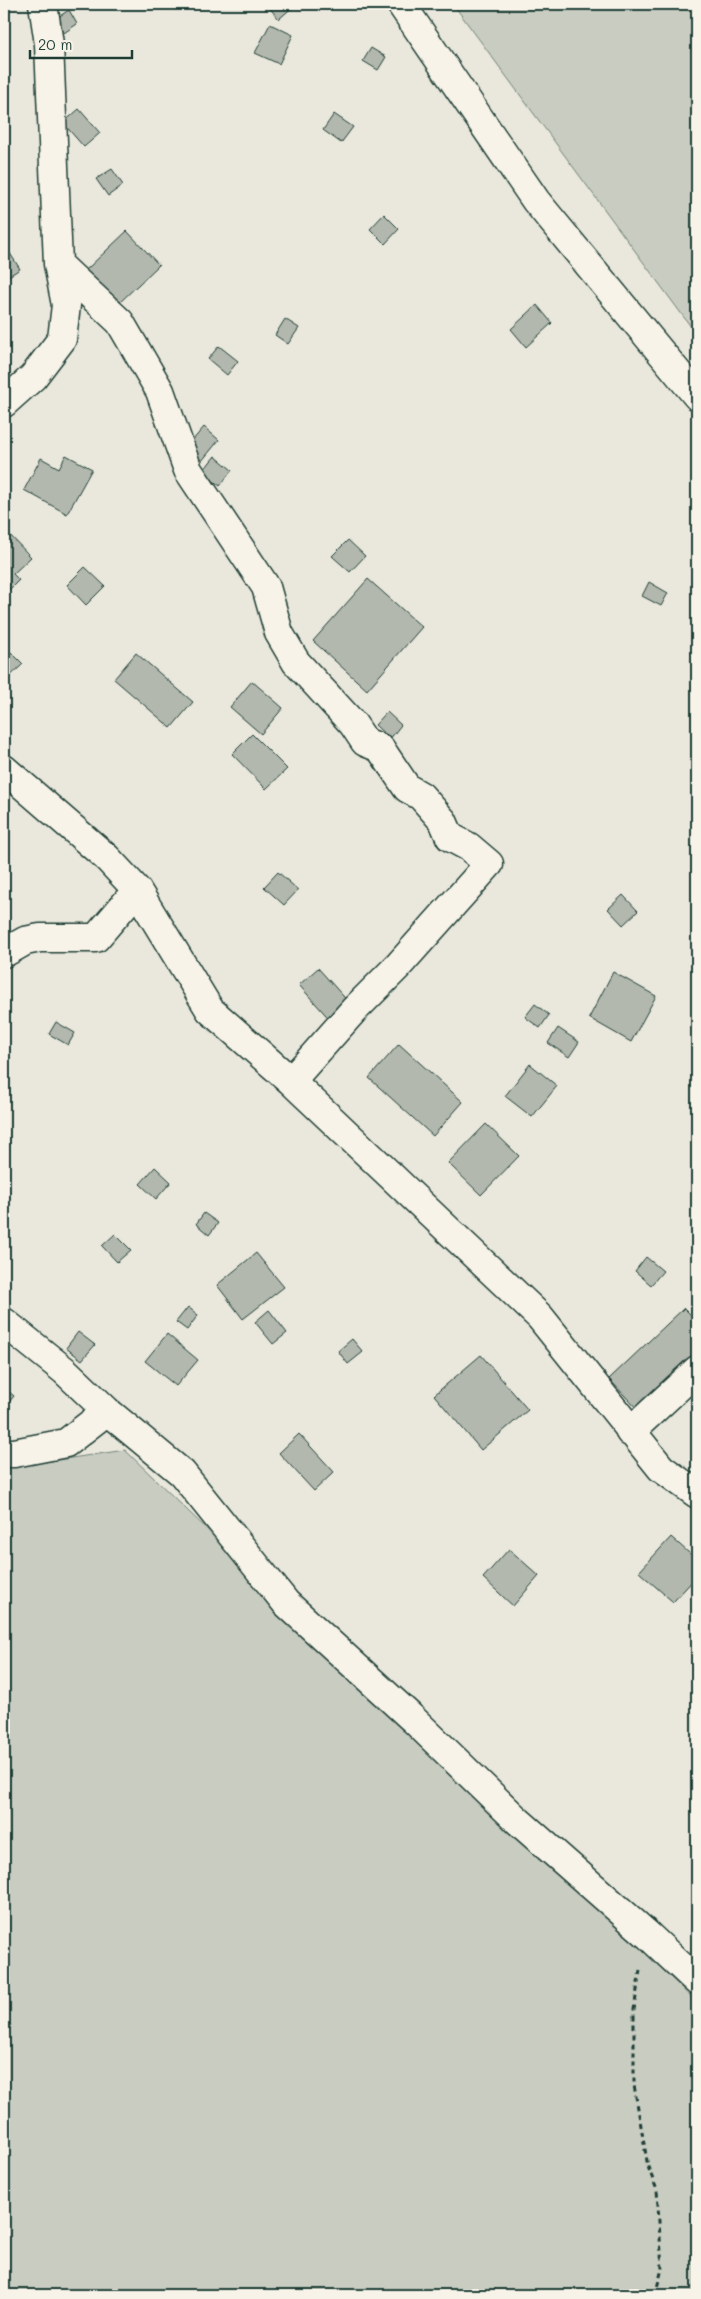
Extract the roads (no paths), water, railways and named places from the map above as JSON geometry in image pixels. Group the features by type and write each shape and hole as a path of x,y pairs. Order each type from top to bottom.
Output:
{"street":[{"path":"4,403 33,377 62,339 66,305 58,264 49,44 43,4"},
{"path":"401,4 536,201 697,396"},
{"path":"58,264 120,322 160,391 188,470 266,588 279,633 296,662 353,724 365,742 380,748 407,788 421,796 444,822 450,837 469,847 489,864 398,966 354,1010 291,1081"},
{"path":"4,769 107,858 138,890 210,1010 291,1081 540,1317 630,1432 661,1468 697,1494"},
{"path":"4,954 25,941 40,938 96,938 138,890"},
{"path":"4,1322 65,1371 107,1411 182,1473 286,1602 414,1720 517,1820 649,1936 697,1981"},
{"path":"630,1432 697,1370"},
{"path":"4,1453 14,1453 66,1443 107,1411"}]}
